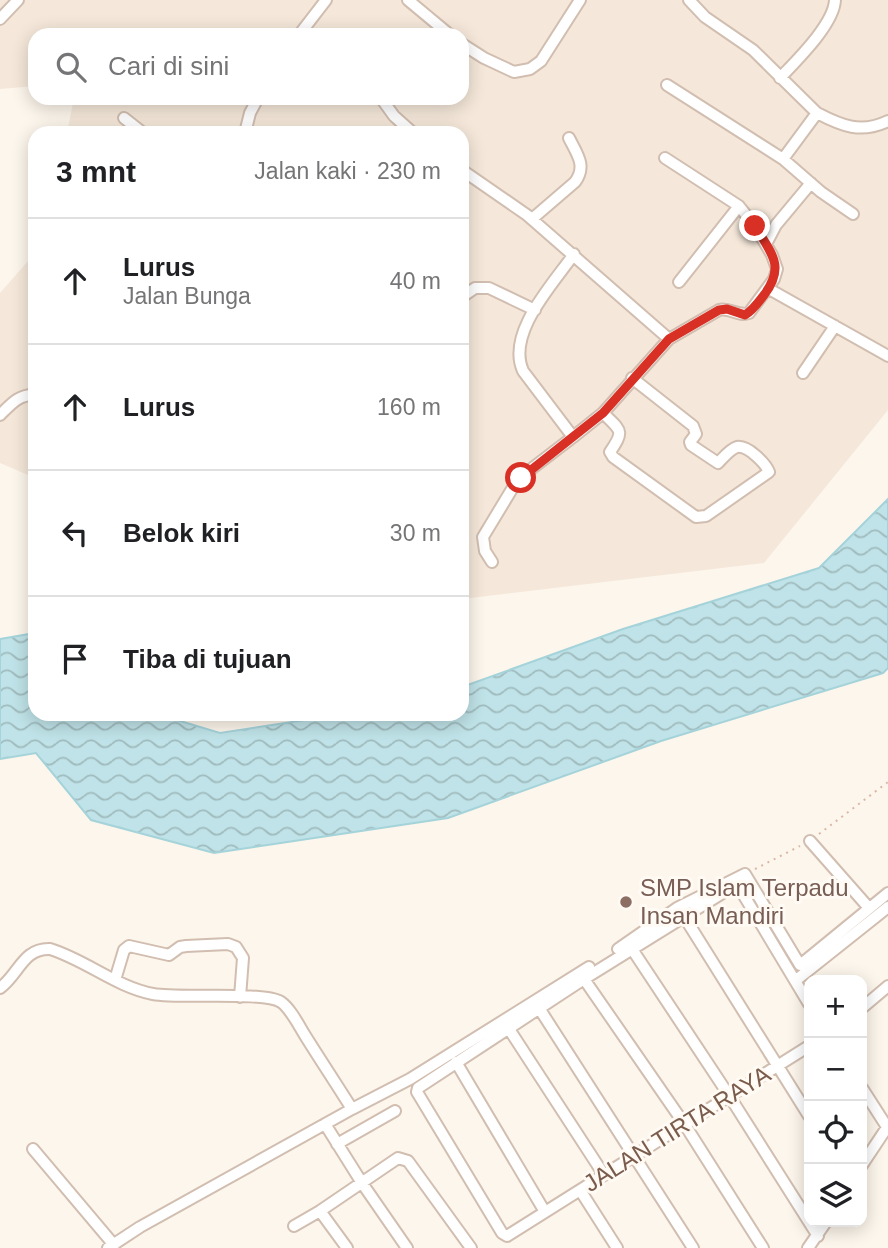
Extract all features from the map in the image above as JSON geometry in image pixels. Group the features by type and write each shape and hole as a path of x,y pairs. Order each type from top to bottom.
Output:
{"street":[{"path":"0,19 18,0"},
{"path":"307,28 326,0"},
{"path":"408,0 442,28"},
{"path":"469,48 514,72 530,69 541,61 580,0"},
{"path":"689,0 705,17 753,50 817,113 834,122 866,129 888,121"},
{"path":"780,78 820,31 835,9 835,0"},
{"path":"667,85 783,159 853,214"},
{"path":"247,126 254,105"},
{"path":"386,105 405,126"},
{"path":"783,159 817,113"},
{"path":"124,118 134,126"},
{"path":"532,219 580,175 581,164 569,138"},
{"path":"492,562 485,551 483,537 512,489 530,470 603,413 669,339 719,310 727,309 740,315 749,313 769,289 777,270 766,244 739,206 665,158"},
{"path":"469,175 532,219 669,339"},
{"path":"766,244 776,225 811,183"},
{"path":"679,282 739,206"},
{"path":"573,437 523,371 519,360 522,334 535,310 574,254"},
{"path":"469,292 475,288 489,288 535,310"},
{"path":"769,289 888,356"},
{"path":"803,373 835,326"},
{"path":"603,413 620,431 621,436 610,452 613,457 696,517 706,516 769,472 764,463 743,448 734,448 718,463 691,445 690,442 696,434 693,426 632,378"},
{"path":"0,415 14,400 28,395"},
{"path":"810,842 869,908"},
{"path":"33,1149 111,1246 140,1227 452,1055 629,943 677,908 745,874 800,965 888,893"},
{"path":"545,1212 456,1062 737,884 804,996"},
{"path":"795,981 888,907"},
{"path":"685,918 804,1108"},
{"path":"116,980 123,954 129,946 169,955 180,947 228,944 236,947 243,958 240,997"},
{"path":"0,988 14,975 30,953 42,948 59,951 136,990 172,997 268,998 282,1003 352,1109"},
{"path":"632,949 818,1236"},
{"path":"584,979 685,1125 762,1248"},
{"path":"867,1004 888,985"},
{"path":"539,1008 693,1248"},
{"path":"509,1028 604,1175"},
{"name":"JALAN TIRTA RAYA","path":"456,1062 418,1088 417,1092 502,1233 510,1236 804,1049"},
{"path":"863,1164 887,1126 867,1096"},
{"path":"337,1144 395,1111"},
{"path":"325,1124 407,1248"},
{"path":"294,1226 320,1212 398,1158 404,1158 471,1248"},
{"path":"580,1190 617,1248"},
{"path":"320,1212 347,1248"},
{"path":"808,1248 823,1227"}],"path":[{"path":"745,874 810,842 888,782"}],"shaded area":[{"path":"0,0 888,0 888,410 764,563 469,598 469,126 68,126 73,105 469,105 469,28 28,28 28,87 0,89"},
{"path":"28,261 28,475 0,463 0,293"}],"water":[{"path":"888,499 888,668 883,673 661,741 448,818 214,853 91,820 36,753 0,759 0,639 28,634 28,721 180,721 220,733 298,721 469,721 469,684 623,629 819,568"}],"place":[{"name":"SMP Islam Terpadu Insan Mandiri","path":"626,902"}],"route":[{"path":"521,478 603,413 669,339 719,310 727,309 740,315 752,310 769,289 777,270 772,255 755,226"}]}
